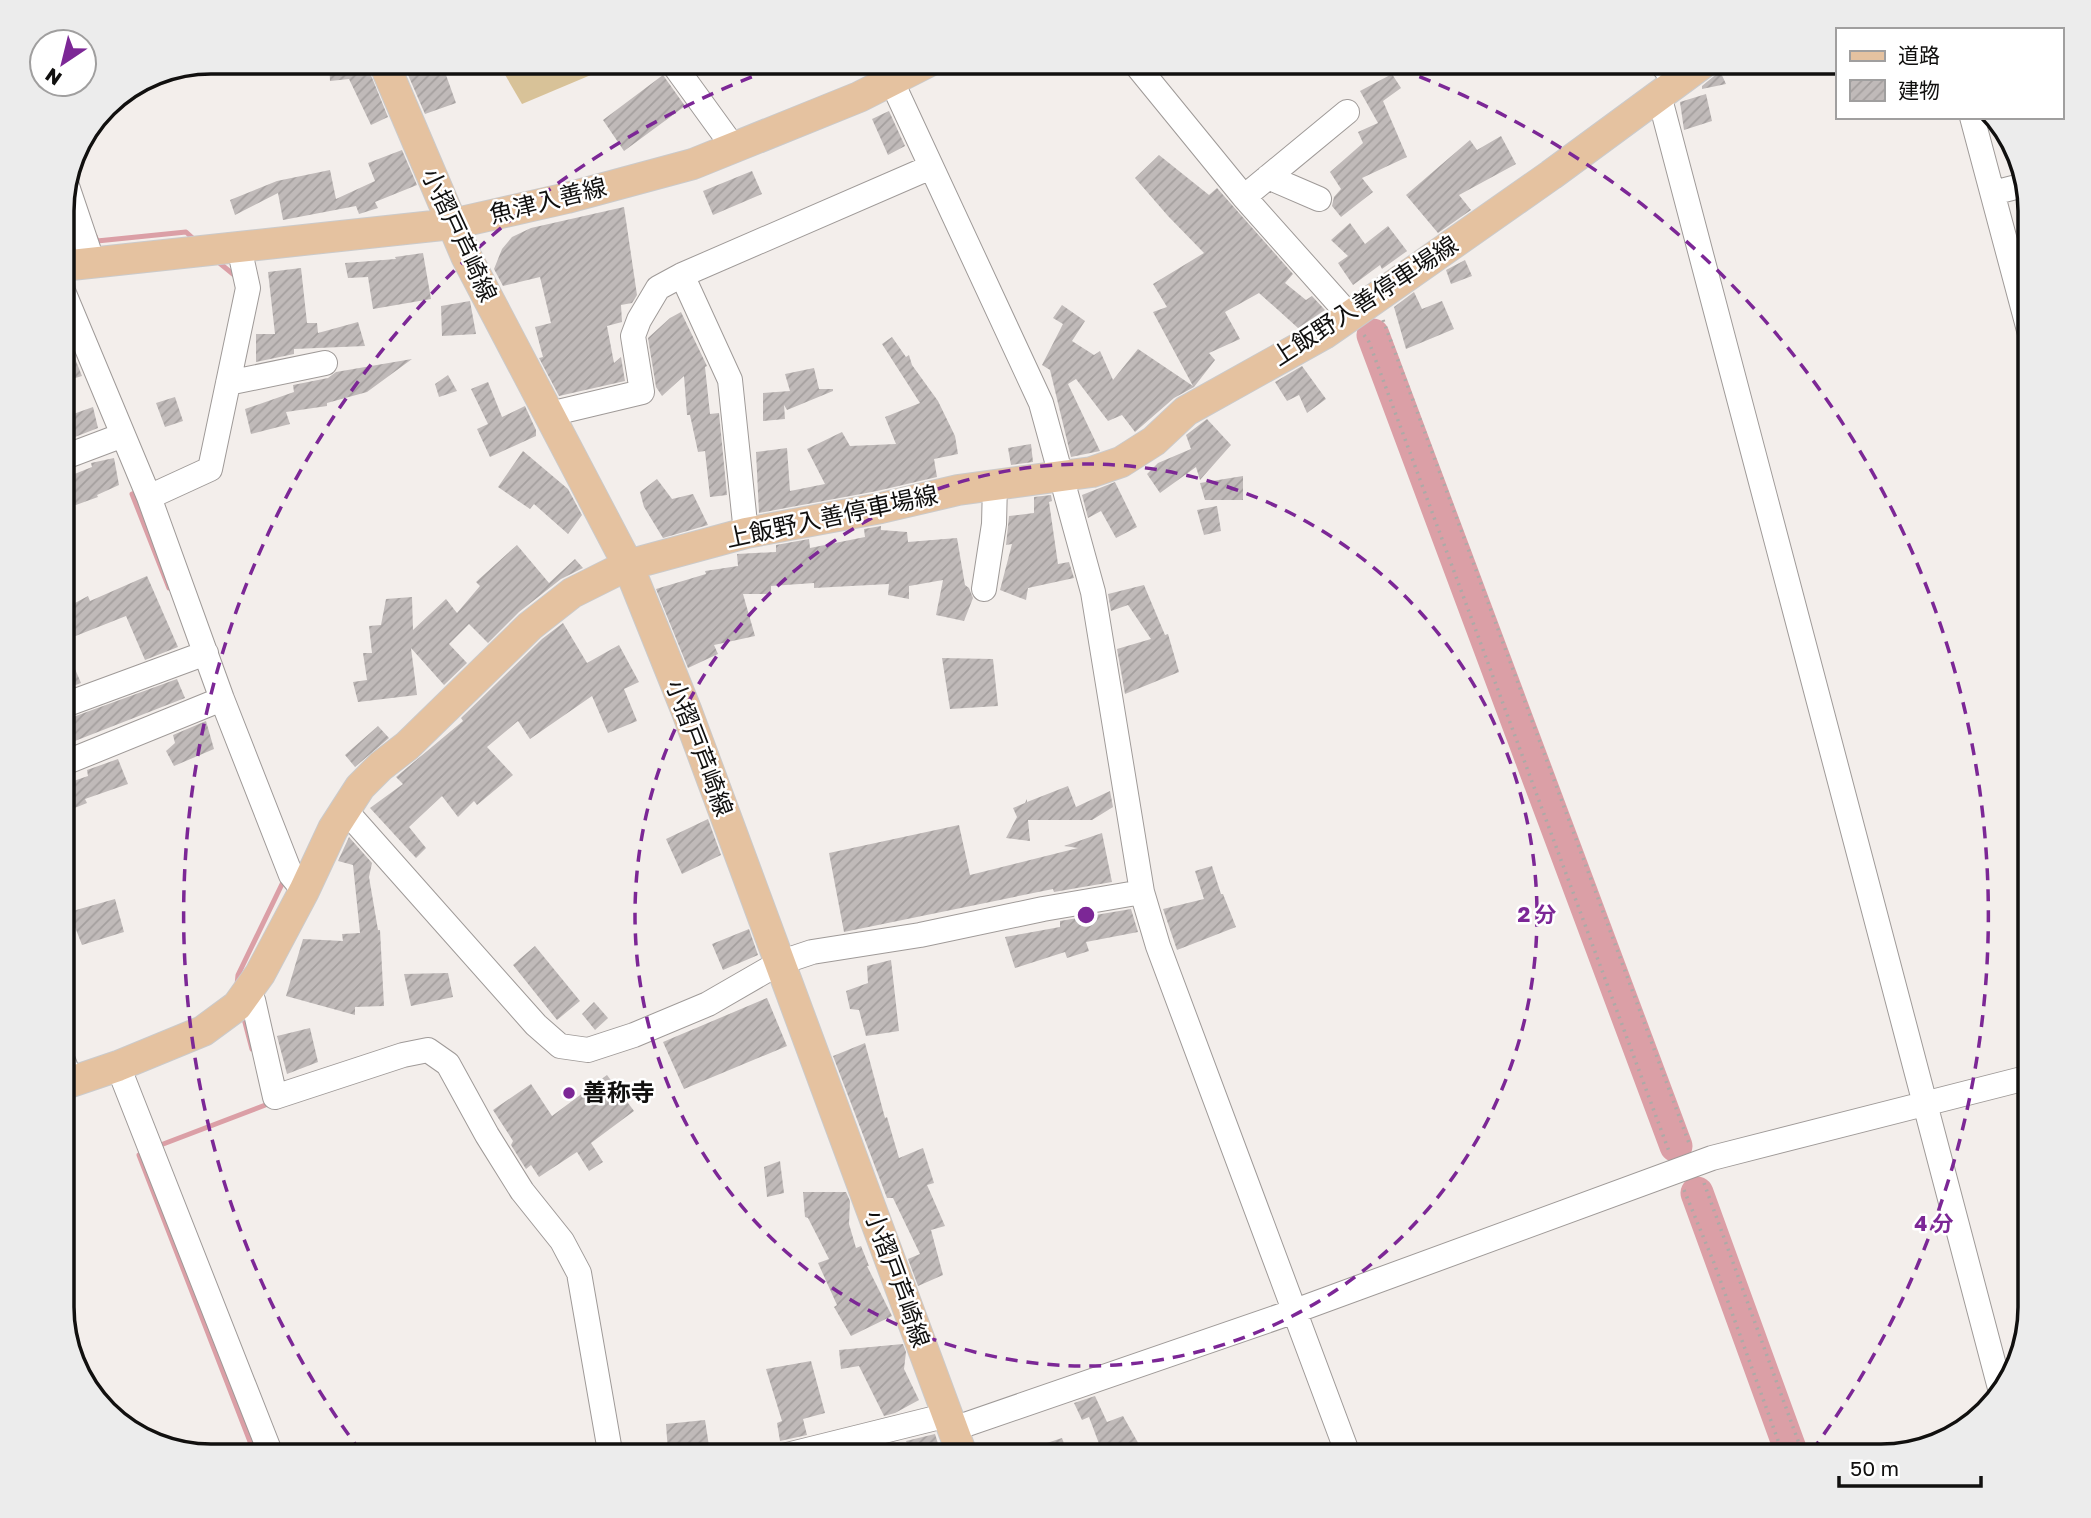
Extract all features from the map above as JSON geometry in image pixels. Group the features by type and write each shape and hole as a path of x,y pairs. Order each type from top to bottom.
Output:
{"main road":[{"name":"小摺戸芦崎線","path":"389,74 452,224 490,303 628,565 687,712 958,1444"},
{"name":"魚津入善線","path":"74,265 452,224 693,164 734,148 885,74"},
{"name":"上飯野入善停車場線","path":"74,1073 118,1066 204,1031 222,1019 246,994 260,974 304,891 332,829 360,787 407,746 530,626 572,593 628,565 746,533 995,485 1092,472 1121,462 1154,441 1186,411 1324,334 1552,175 1665,79"}],"street":[{"path":"680,74 734,148"},
{"path":"892,74 931,167 1041,403 1093,592 1142,892 1158,946 1344,1444"},
{"path":"1144,74 1244,197 1350,316"},
{"path":"1665,79 1925,1104 1997,1378"},
{"path":"1244,197 1347,111"},
{"path":"1973,119 2018,288"},
{"path":"550,414 642,392 632,335 658,288 682,275 931,167"},
{"path":"1268,177 1319,199"},
{"path":"1993,192 2015,187"},
{"path":"74,207 93,263"},
{"path":"149,497 210,469 248,288 239,247"},
{"path":"682,275 730,380 746,533"},
{"path":"74,317 149,497 222,699 291,875 304,891"},
{"path":"228,383 325,363"},
{"path":"74,453 123,435"},
{"path":"984,589 995,524 995,485"},
{"path":"74,702 206,653"},
{"path":"74,759 222,699"},
{"path":"345,810 518,1006 560,1046 588,1050 634,1035 708,1004 779,963 812,951 920,935 1043,909 1142,892"},
{"path":"246,994 253,1000 275,1097 415,1053 428,1051 448,1064 508,1169 562,1241 579,1273 609,1444"},
{"path":"118,1066 267,1444"},
{"path":"843,1444 950,1422 1295,1311 1686,1168 2018,1080"}],"path":[{"path":"1375,299 1686,1168 1714,1263 1779,1444"},
{"path":"1350,316 1369,342 1686,1168 1799,1444"}],"shaded area":[{"path":"505,74 593,74 522,104"}],"building":[{"path":"330,74 370,74 388,117 371,125 349,79 330,81"},
{"path":"408,74 446,74 456,103 425,114"},
{"path":"1392,74 1401,88 1383,101 1407,157 1362,178 1373,192 1341,217 1332,206 1334,197 1341,189 1330,172 1363,143 1358,132 1378,123 1360,91"},
{"path":"1716,74 1721,74 1726,84 1702,89"},
{"path":"663,75 685,106 624,151 603,120"},
{"path":"1706,94 1712,121 1684,130 1680,102"},
{"path":"889,111 905,146 888,155 872,119"},
{"path":"1501,136 1516,164 1459,195 1471,210 1438,233 1406,195 1470,140 1477,150"},
{"path":"402,150 417,185 375,202 378,208 359,214 356,206 283,220 278,193 235,215 230,200 277,181 330,170 336,199 375,181 368,163"},
{"path":"1159,155 1209,195 1217,188 1293,274 1285,283 1306,300 1312,296 1325,310 1298,328 1259,293 1225,312 1240,339 1209,353 1215,360 1194,387 1174,398 1135,432 1122,415 1108,421 1076,379 1068,384 1100,451 1071,457 1050,370 1042,365 1063,324 1053,318 1062,305 1085,321 1072,341 1094,355 1100,351 1113,380 1138,349 1193,386 1153,312 1167,307 1153,284 1204,253 1135,178"},
{"path":"752,171 762,194 713,215 703,191"},
{"path":"624,207 637,295 632,303 621,305 622,322 607,326 614,363 621,357 625,381 559,396 539,358 543,357 535,327 551,323 540,277 503,286 494,269 502,249 512,237 531,228"},
{"path":"1350,223 1365,244 1388,226 1407,251 1382,269 1380,265 1353,285 1338,263 1348,256 1331,240"},
{"path":"423,253 431,299 373,309 368,277 348,278 345,263 396,259 395,257"},
{"path":"1465,260 1472,276 1451,284 1446,270"},
{"path":"301,268 307,323 317,323 318,333 358,322 365,346 294,349 294,354 256,362 256,334 275,334 268,272"},
{"path":"1414,292 1422,309 1442,301 1454,329 1406,349 1394,307"},
{"path":"470,301 476,334 442,336 441,306"},
{"path":"681,312 707,366 710,414 719,413 727,495 710,497 705,451 698,452 690,415 687,415 684,376 662,396 656,387 648,338"},
{"path":"892,337 906,357 909,355 912,365 938,401 955,436 958,454 934,459 937,477 759,513 756,452 787,448 790,491 825,484 807,449 842,432 850,446 896,444 885,417 920,403 882,344"},
{"path":"74,356 82,376 74,378"},
{"path":"412,359 367,392 327,403 327,406 286,412 290,424 251,434 245,409 294,392 293,385 328,378 336,372"},
{"path":"1302,366 1326,399 1307,413 1299,395 1287,401 1275,382"},
{"path":"814,368 819,389 833,391 787,410 784,405 785,419 763,421 763,393 790,391 785,374"},
{"path":"448,375 457,391 439,397 435,384"},
{"path":"488,382 502,417 525,406 536,430 536,436 490,457 477,429 488,424 471,389"},
{"path":"175,397 183,421 165,427 156,403"},
{"path":"93,407 98,428 74,437 74,414"},
{"path":"1207,419 1231,445 1200,480 1196,467 1160,493 1147,474 1158,463 1191,449 1186,435"},
{"path":"1031,444 1033,462 1011,465 1008,448"},
{"path":"523,451 568,489 582,515 568,534 534,504 530,509 498,487"},
{"path":"114,458 119,485 97,495 98,497 74,506 74,474 92,467 91,463"},
{"path":"1243,476 1243,500 1205,500 1200,483"},
{"path":"657,479 672,499 693,494 708,525 663,538 644,507 640,492"},
{"path":"1115,482 1137,527 1116,538 1101,511 1088,518 1082,495"},
{"path":"1051,495 1052,501 1049,502 1058,564 1069,562 1074,578 1028,588 1026,600 1000,590 1012,544 1006,545 1009,516 1034,513 1034,497"},
{"path":"1217,506 1221,531 1204,535 1197,510"},
{"path":"881,526 881,530 907,532 908,542 957,538 965,585 973,598 964,621 936,615 943,580 909,586 909,599 888,595 889,584 814,588 814,583 771,586 771,594 743,594 755,636 714,645 718,654 688,668 656,589 706,574 705,571 738,566 737,554 776,552 776,545 809,539 810,548 865,537 864,529"},
{"path":"517,545 549,583 575,559 583,568 561,579 519,612 488,643 469,624 449,644 467,663 444,685 411,648 417,695 358,702 353,682 367,680 363,653 372,653 369,626 381,625 386,599 412,597 413,630 446,599 457,613 480,586 476,582"},
{"path":"147,576 178,647 145,660 126,616 74,637 74,604 88,596 90,601"},
{"path":"1144,585 1165,635 1168,634 1179,672 1125,694 1117,649 1151,639 1128,605 1111,611 1108,594"},
{"path":"563,623 587,663 619,645 639,682 624,689 637,721 608,733 592,696 530,739 518,721 487,747 513,775 477,805 474,801 458,817 442,796 409,827 426,848 416,858 370,808 403,784 396,777 463,721 461,718 542,639"},
{"path":"942,658 993,659 998,706 950,709"},
{"path":"74,667 81,683 74,686"},
{"path":"177,679 185,698 74,741 74,717"},
{"path":"206,721 214,749 174,766 166,751 175,743 173,735"},
{"path":"378,726 389,738 355,767 345,755"},
{"path":"118,759 128,784 85,799 87,803 74,808 74,781 88,776 87,770"},
{"path":"1068,786 1076,807 1110,791 1113,807 1092,820 1028,820 1030,841 1006,838 1017,817 1013,808 1025,803 1027,799 1027,802"},
{"path":"708,819 721,855 682,874 666,839"},
{"path":"959,825 970,875 1078,848 1064,846 1102,833 1112,882 1054,892 1053,889 844,932 829,853"},
{"path":"349,837 372,863 369,877 380,930 384,1006 355,1007 355,1015 286,996 303,939 343,941 342,934 360,933 353,865 338,861"},
{"path":"1212,866 1236,927 1177,950 1163,909 1204,899 1195,871"},
{"path":"115,899 124,932 82,945 74,925 74,911"},
{"path":"1131,909 1138,932 1086,942 1089,951 1067,958 1065,952 1015,968 1005,937 1060,927 1060,921"},
{"path":"749,929 758,955 723,970 712,944"},
{"path":"535,946 580,1001 557,1020 513,965"},
{"path":"891,960 899,1031 866,1036 859,1010 850,1009 846,991 868,983 867,966"},
{"path":"448,973 453,997 411,1006 404,974"},
{"path":"767,998 787,1046 684,1089 663,1042"},
{"path":"594,1002 608,1018 595,1030 582,1014"},
{"path":"310,1028 318,1062 287,1074 277,1036"},
{"path":"865,1043 899,1158 923,1148 934,1183 927,1185 945,1226 931,1230 943,1275 918,1286 908,1259 920,1254 893,1198 887,1198 833,1056"},
{"path":"607,1075 634,1111 591,1143 603,1162 589,1171 577,1152 539,1177 531,1165 526,1169 511,1145 513,1141 493,1110 531,1084 552,1116"},
{"path":"780,1161 784,1193 767,1197 764,1167"},
{"path":"803,1192 846,1192 850,1201 849,1224 856,1248 861,1246 867,1266 892,1316 851,1336 834,1307 837,1305 818,1263 829,1259 808,1218 805,1217"},
{"path":"903,1344 906,1352 904,1369 919,1400 884,1416 859,1366 841,1369 839,1350"},
{"path":"811,1361 825,1413 803,1419 807,1435 780,1441 777,1423 782,1421 766,1369"},
{"path":"1095,1396 1107,1422 1123,1416 1139,1444 1099,1444 1089,1417 1082,1420 1074,1403"},
{"path":"705,1420 709,1444 667,1444 666,1424"},
{"path":"935,1434 938,1444 907,1444 906,1441"},
{"path":"1062,1438 1064,1444 1044,1444"}],"waterway":[{"path":"95,236 97,241 186,232 197,242"},
{"path":"217,261 239,279"},
{"path":"1373,335 1676,1146"},
{"path":"140,491 132,494 169,588"},
{"path":"237,985 238,975 284,880"},
{"path":"243,1015 252,1049"},
{"path":"158,1146 268,1104 266,1099"},
{"path":"145,1152 139,1155 251,1444"},
{"path":"1697,1193 1788,1444"}],"place":[{"name":"善称寺","path":"569,1093"}]}
